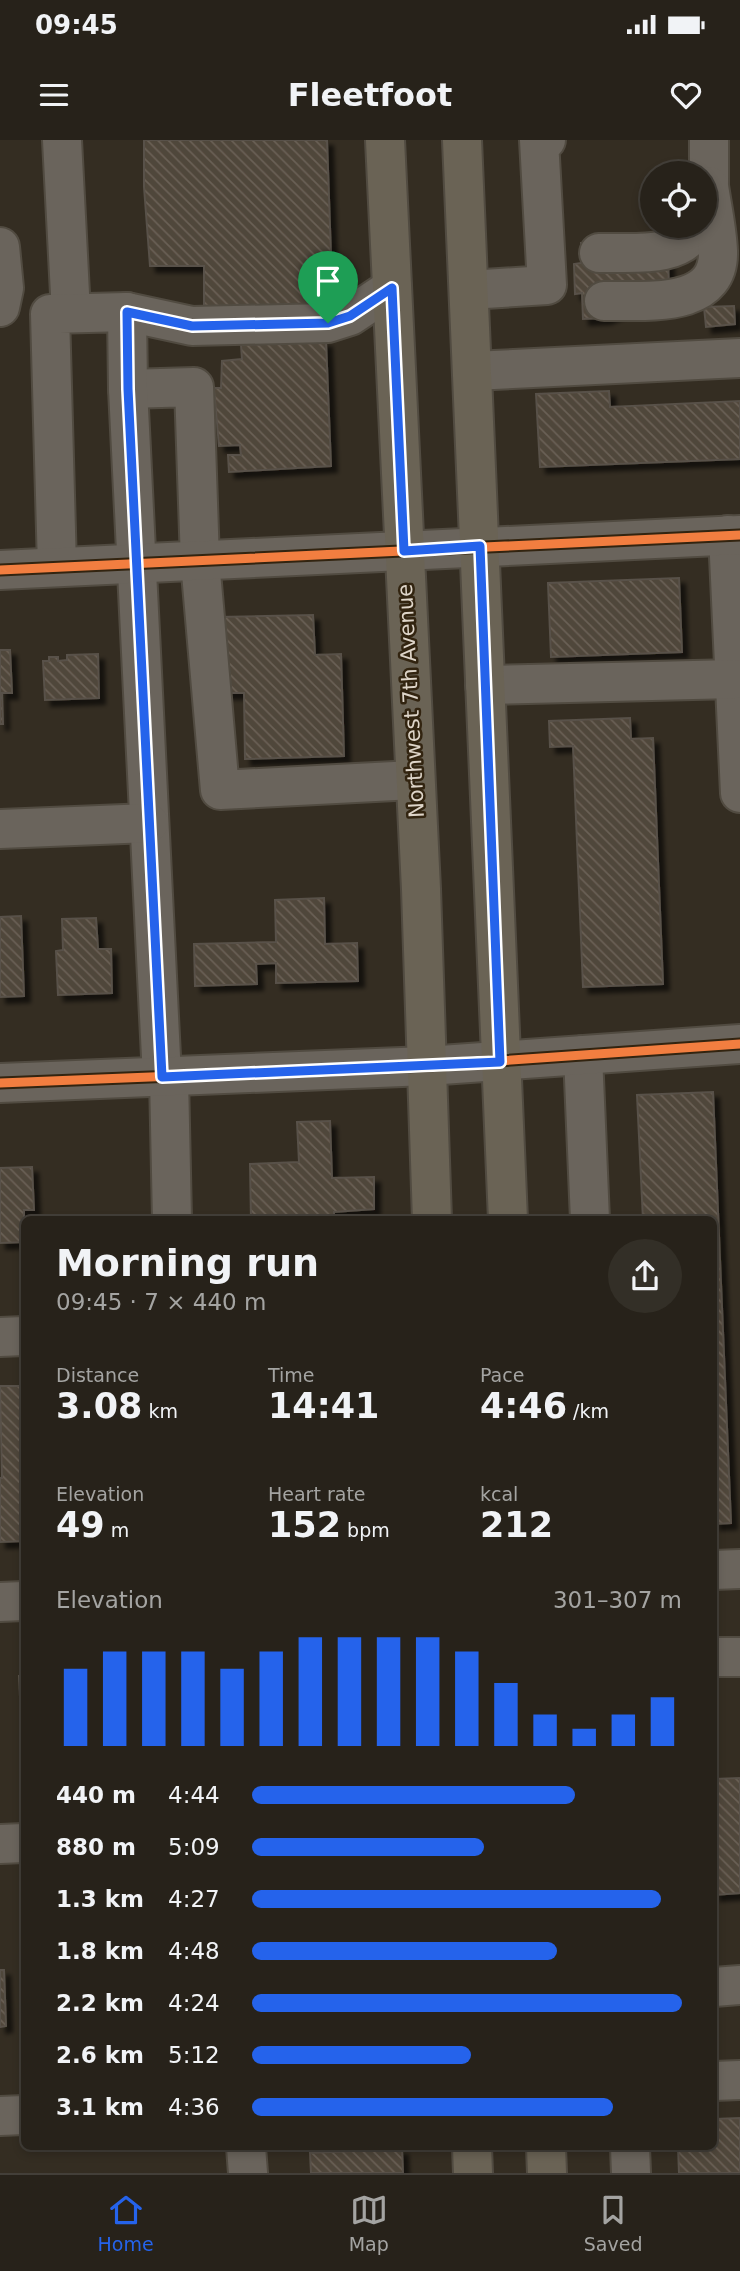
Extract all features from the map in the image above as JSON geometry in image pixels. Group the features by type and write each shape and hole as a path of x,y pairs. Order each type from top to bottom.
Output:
{"main road":[{"name":"Northwest 7th Avenue","path":"385,140 432,1216"},
{"path":"462,140 508,1216"},
{"path":"472,2150 473,2173"},
{"path":"546,2150 547,2173"}],"street":[{"path":"62,140 71,313"},
{"path":"546,140 539,140 568,261 554,296 566,301 593,301 669,299 694,294 709,282 716,268 718,252 715,238"},
{"path":"708,161 709,140"},
{"path":"469,290 568,261 666,250 684,243 688,238"},
{"path":"0,247 4,288 0,307"},
{"path":"57,567 50,314 127,312 192,326 328,323 350,316 392,288"},
{"path":"127,312 136,564 172,1216"},
{"path":"472,372 740,358"},
{"path":"128,389 194,387 200,561 220,790 414,780"},
{"path":"0,570 734,535 735,679 740,793"},
{"path":"485,685 735,679"},
{"path":"0,829 149,823"},
{"path":"0,1083 427,1066 740,1044"},
{"path":"583,1055 590,1216"},
{"path":"0,1337 21,1336"},
{"path":"717,1570 740,1569"},
{"path":"0,1602 21,1601"},
{"path":"717,1657 740,1657"},
{"path":"0,1844 21,1843"},
{"path":"717,1987 740,1985"},
{"path":"717,2081 740,2080"},
{"path":"0,2116 21,2115"},
{"path":"246,2150 248,2173"},
{"path":"630,2150 631,2173"}],"building":[{"path":"144,140 327,140 333,314 204,322 204,266 150,266 144,187"},
{"path":"581,243 599,243 668,262 669,289 605,318 583,319 582,293 575,294 574,264 581,263"},
{"path":"734,306 735,324 706,327 704,307"},
{"path":"326,341 331,466 229,472 228,455 241,455 240,445 219,446 214,388 221,388 222,361 242,359 241,345"},
{"path":"609,391 610,407 740,401 740,459 540,467 536,394"},
{"path":"679,578 682,652 551,657 548,583"},
{"path":"313,615 315,655 341,654 344,756 245,759 244,693 224,693 219,617"},
{"path":"0,650 10,650 12,693 2,693 3,724 0,724"},
{"path":"98,654 99,698 45,700 43,661 49,661 49,657 58,657 58,661 67,660 67,655"},
{"path":"630,718 631,739 653,738 663,984 583,987 573,746 550,747 549,721"},
{"path":"324,898 325,944 357,943 358,981 276,983 276,963 256,964 257,984 195,986 194,944 276,942 275,900"},
{"path":"21,916 24,996 0,997 0,917"},
{"path":"96,918 98,949 111,949 112,993 58,995 56,951 63,950 62,919"},
{"path":"713,1092 731,1523 717,1524 717,1216 643,1216 637,1095"},
{"path":"330,1121 332,1178 374,1177 374,1209 334,1212 334,1216 251,1216 250,1164 299,1162 297,1122"},
{"path":"32,1167 34,1210 24,1210 24,1216 21,1216 21,1242 0,1243 0,1168"},
{"path":"0,1386 21,1386 21,1541 0,1542"},
{"path":"19,1676 21,1676 21,1718"},
{"path":"740,1778 740,1893 717,1895 717,1779"},
{"path":"0,1970 4,1970 6,2026 0,2027"},
{"path":"740,2118 740,2173 679,2173 678,2150 717,2150 717,2119"},
{"path":"402,2150 403,2173 311,2173 310,2153"}],"cycle path":[{"path":"0,570 740,535"},
{"path":"0,1083 427,1066 740,1044"}],"route":[{"path":"392,288 404,551 480,546 500,1062 162,1077 128,389 127,312 192,326 328,323 350,316 392,288"}]}
